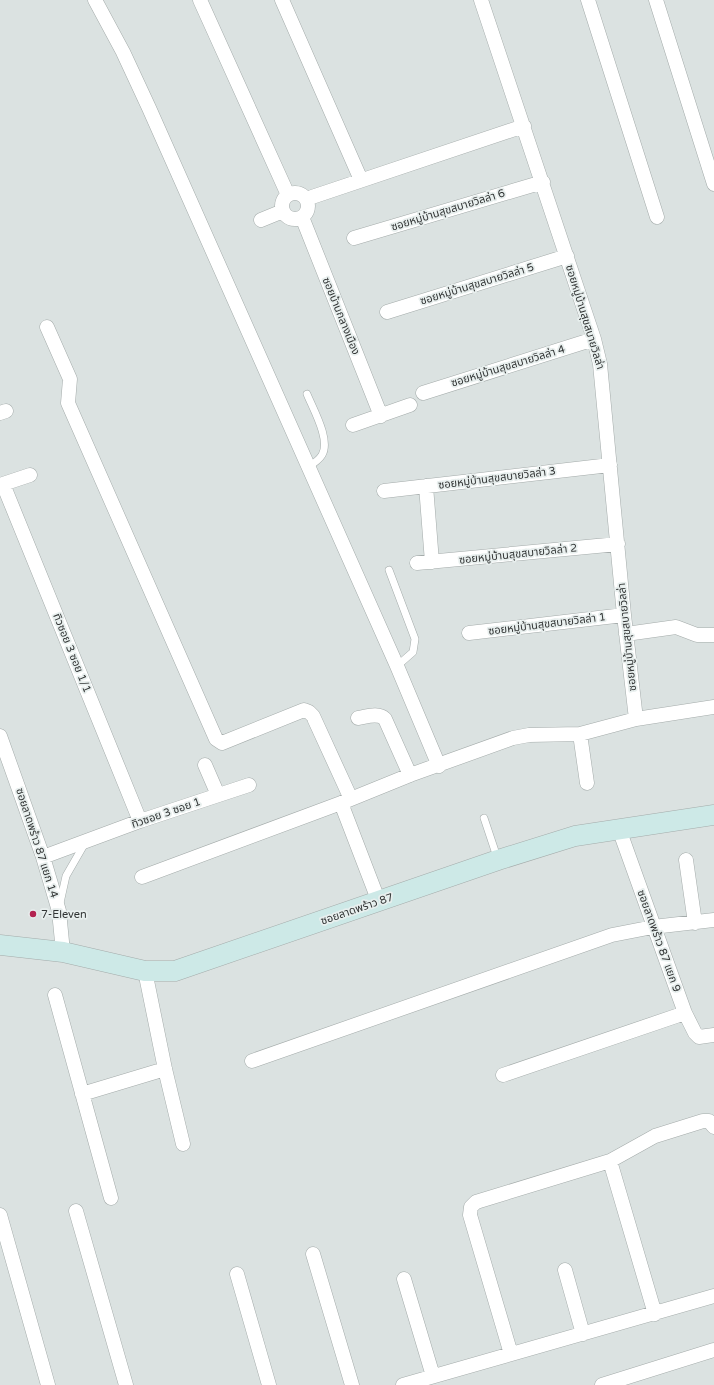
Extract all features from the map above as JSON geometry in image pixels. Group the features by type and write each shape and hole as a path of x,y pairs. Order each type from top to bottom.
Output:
{"street":[{"path":"95,0 123,52 149,108 397,666 439,766"},
{"path":"200,0 288,195"},
{"path":"282,0 361,180"},
{"name":"ซอยหมู่บ้านสุขสบายวิลล่า","path":"481,0 543,182 594,339 603,378 624,615 636,718"},
{"path":"588,0 657,217"},
{"path":"656,0 714,184"},
{"path":"306,199 524,126"},
{"name":"ซอยหมู่บ้านสุขสบายวิลล่า 6","path":"354,238 543,182"},
{"path":"298,193 306,199 307,209 302,217 291,218 283,211 282,202 288,195 298,193"},
{"path":"262,220 283,211"},
{"name":"ซอยบ้านกลางเมือง","path":"302,217 381,416"},
{"name":"ซอยหมู่บ้านสุขสบายวิลล่า 5","path":"387,312 567,256"},
{"path":"47,327 70,379 68,403 216,739 222,743 304,710 310,712 313,716 346,801 379,902"},
{"name":"ซอยหมู่บ้านสุขสบายวิลล่า 4","path":"423,393 594,339"},
{"path":"353,425 410,405"},
{"name":"ซอยหมู่บ้านสุขสบายวิลล่า 3","path":"384,491 610,465"},
{"name":"ทิวซอย 3 ซอย 1/1","path":"30,475 2,485 140,821"},
{"path":"426,486 432,562"},
{"name":"ซอยหมู่บ้านสุขสบายวิลล่า 2","path":"417,563 618,544"},
{"name":"ซอยหมู่บ้านสุขสบายวิลล่า 1","path":"469,633 624,615"},
{"path":"626,634 676,627 697,635 714,635"},
{"path":"142,877 346,801 410,775 518,737 528,735 580,734 636,718 714,707"},
{"path":"358,718 381,715 385,719 410,775"},
{"path":"580,734 587,784"},
{"name":"ซอยลาดพร้าว 87 แยก 14","path":"0,736 43,856 59,911 63,952"},
{"path":"205,765 218,795"},
{"name":"ทิวซอย 3 ซอย 1","path":"43,856 85,843 140,821 248,785"},
{"name":"ซอยลาดพร้าว 87","path":"0,945 63,952 145,971 164,972 191,966 498,860 575,836 714,814"},
{"name":"ซอยลาดพร้าว 87 แยก 9","path":"619,829 685,1013 695,1033 699,1037 714,1035"},
{"path":"686,860 695,923"},
{"path":"252,1061 612,935 653,926 714,920"},
{"path":"145,971 165,1069 183,1144"},
{"path":"55,995 111,1198"},
{"path":"503,1075 685,1013"},
{"path":"82,1094 165,1069"},
{"path":"511,1354 470,1215 471,1208 476,1202 610,1161 655,1136 703,1121 709,1121 714,1127"},
{"path":"610,1161 655,1314"},
{"path":"76,1211 126,1385"},
{"path":"0,1215 48,1385"},
{"path":"313,1254 352,1385"},
{"path":"565,1270 583,1334"},
{"path":"237,1274 269,1385"},
{"path":"404,1279 433,1376"},
{"path":"403,1385 714,1296"},
{"path":"602,1385 714,1350"}],"lane":[{"path":"307,394 324,435 325,445 323,454 308,468"},
{"path":"389,570 415,639 413,652 397,666"},
{"path":"484,818 498,860"},
{"path":"59,911 66,876 85,843"}],"place":[{"name":"7-Eleven","path":"33,914"}]}
